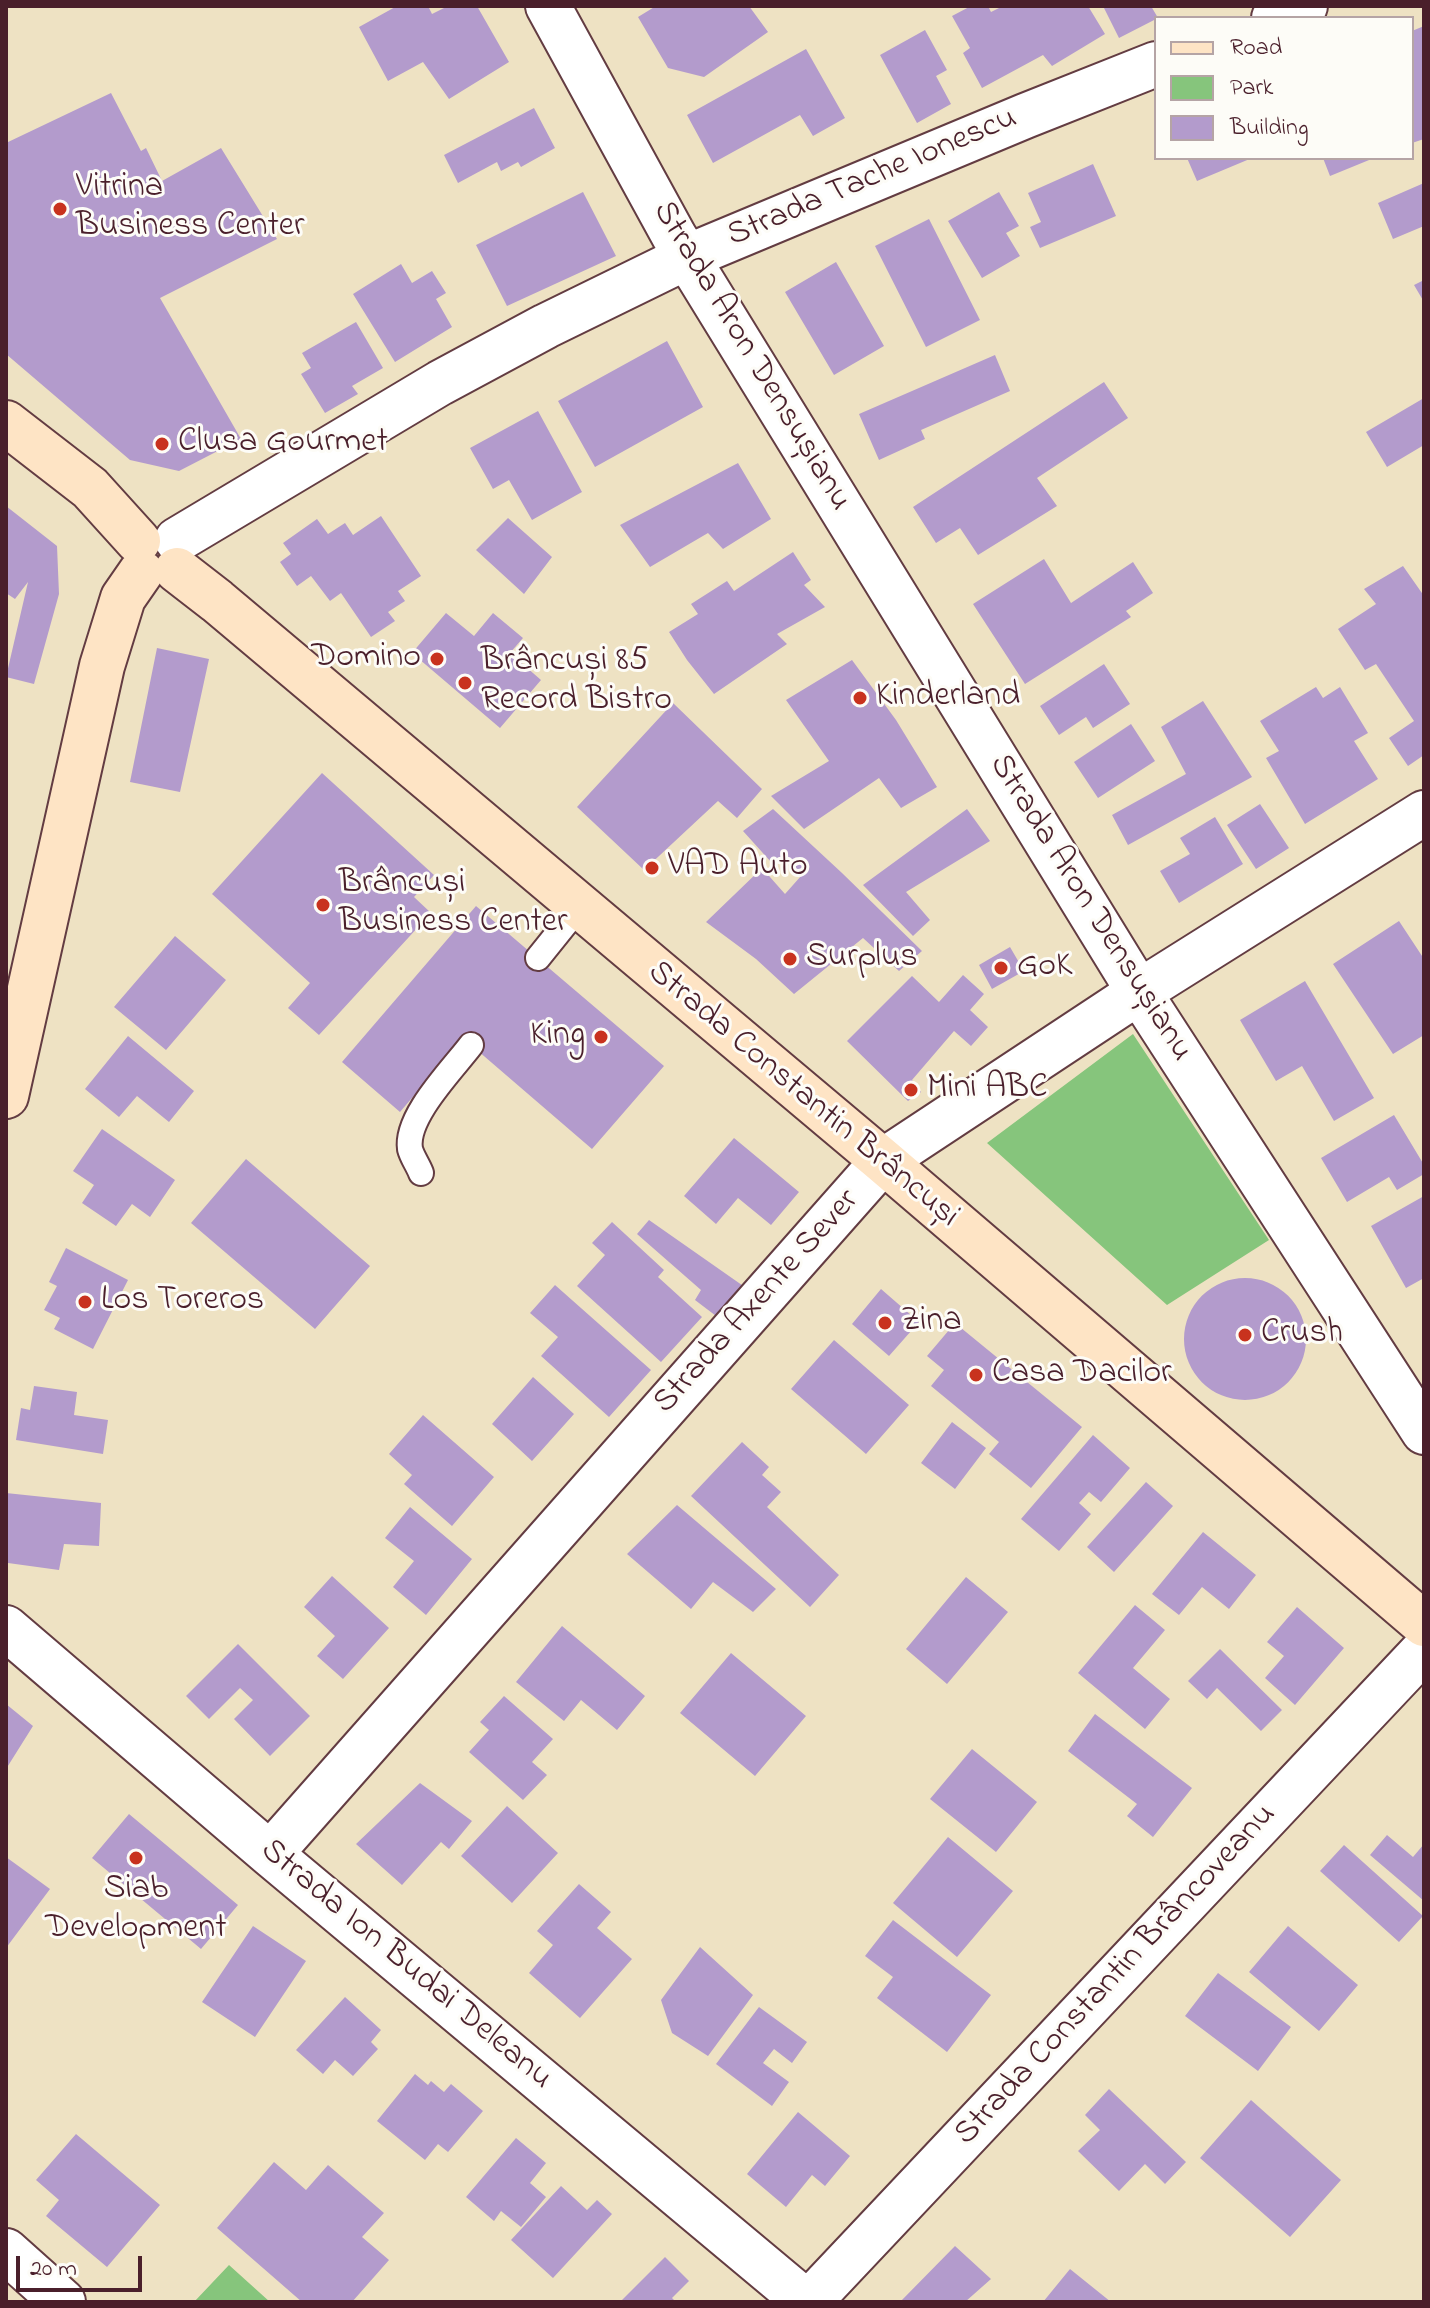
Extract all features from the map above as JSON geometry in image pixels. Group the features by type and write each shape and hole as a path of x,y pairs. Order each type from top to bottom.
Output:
{"main road":[{"name":"Strada Constantin Brâncuși","path":"6,423 90,488 158,556 229,611 883,1161 1424,1624"},
{"path":"6,1096 12,1026 102,666 123,598 158,556"}],"street":[{"name":"Strada Aron Densușianu","path":"548,6 687,257 1139,992 1424,1432"},
{"path":"1279,16 1305,6"},
{"name":"Strada Tache Ionescu","path":"158,556 440,383 546,326 687,257 1154,65"},
{"name":"Strada Axente Sever","path":"270,1854 883,1161 1139,992 1424,813"},
{"name":"Strada Ion Budai Deleanu","path":"6,1628 270,1854 808,2302"},
{"name":"Strada Constantin Brâncoveanu","path":"808,2302 1424,1650"},
{"path":"6,2251 63,2302"}],"lane":[{"path":"538,958 579,907"},
{"path":"421,1173 410,1152 413,1126 471,1045"}],"green space":[{"path":"1133,1034 1269,1240 1167,1305 987,1143"},
{"path":"229,2265 270,2302 194,2302"}],"building":[{"path":"397,6 428,6 432,14 448,6 477,6 509,62 449,99 423,62 388,81 359,27"},
{"path":"656,6 749,6 768,32 704,77 668,68 638,17"},
{"path":"971,6 988,6 991,12 1003,6 1088,6 1105,34 1052,66 1043,55 982,88 963,53 970,48 952,16"},
{"path":"1103,6 1151,6 1157,16 1154,20 1119,38"},
{"path":"1424,26 1424,139 1414,142 1414,30"},
{"path":"925,30 947,70 936,76 951,104 917,123 880,55"},
{"path":"806,49 845,118 813,136 800,115 713,163 687,115"},
{"path":"111,93 141,151 146,148 162,181 221,148 277,239 160,298 241,439 179,471 130,460 6,354 6,143"},
{"path":"534,108 555,148 521,167 518,162 501,171 497,162 458,183 444,155"},
{"path":"1188,160 1247,160 1197,181"},
{"path":"1324,160 1369,160 1330,176"},
{"path":"1093,164 1116,216 1040,248 1030,227 1041,222 1028,193"},
{"path":"1424,183 1424,226 1393,239 1378,203"},
{"path":"583,192 616,256 507,306 476,245"},
{"path":"999,192 1019,226 1006,233 1020,256 982,278 948,221"},
{"path":"929,219 980,320 926,347 875,246"},
{"path":"836,262 884,346 834,375 785,292"},
{"path":"401,264 412,283 432,271 446,293 436,299 452,327 395,362 353,294"},
{"path":"1424,280 1424,302 1414,285"},
{"path":"356,322 383,368 352,386 358,394 325,413 301,374 311,368 302,353"},
{"path":"667,341 703,407 595,467 558,401"},
{"path":"995,355 1010,391 921,430 925,439 879,460 859,414"},
{"path":"1104,382 1128,418 1037,478 1057,506 978,555 960,528 936,543 913,507"},
{"path":"1424,398 1424,445 1387,467 1366,432"},
{"path":"538,411 582,492 532,520 509,480 493,489 470,448"},
{"path":"738,463 771,519 723,549 708,533 650,567 620,525"},
{"path":"6,506 57,546 59,594 34,684 6,677 28,582 15,599 6,593"},
{"path":"381,516 421,576 398,591 405,601 388,612 395,621 371,637 341,593 330,601 311,576 297,586 280,562 291,554 283,543 317,519 328,534 345,523 353,535"},
{"path":"508,518 552,557 524,594 476,550"},
{"path":"793,552 811,580 804,585 825,607 777,634 787,644 714,694 669,632 698,614 691,604 727,581 734,591"},
{"path":"1044,559 1071,603 1133,562 1153,593 1126,611 1131,617 1025,684 973,604"},
{"path":"1403,566 1424,596 1424,755 1408,766 1389,738 1414,721 1376,664 1365,670 1338,629 1376,604 1364,589"},
{"path":"446,613 474,636 493,613 523,638 510,653 541,680 500,728 412,653"},
{"path":"157,648 209,659 180,792 130,782"},
{"path":"852,660 896,720 937,787 901,808 879,778 804,829 771,796 829,761 786,700"},
{"path":"1104,664 1130,704 1093,728 1086,717 1059,735 1040,706"},
{"path":"1316,687 1323,698 1340,687 1368,733 1354,741 1378,779 1305,824 1266,758 1279,751 1260,721"},
{"path":"1203,701 1252,777 1128,845 1112,815 1186,774 1161,727"},
{"path":"673,703 762,789 737,818 718,801 644,870 577,807"},
{"path":"1131,724 1155,761 1098,798 1074,762"},
{"name":"Brâncuși Business Center","path":"322,773 434,875 414,897 431,913 319,1035 288,1008 310,983 212,894"},
{"path":"1260,804 1289,848 1256,869 1227,825"},
{"path":"773,809 922,951 899,971 863,938 794,994 756,959 706,922 762,868 785,894 801,876 780,857 771,862 743,831"},
{"path":"967,809 990,841 906,892 930,920 913,936 863,885"},
{"path":"1215,817 1243,864 1179,903 1160,871 1190,854 1180,838"},
{"path":"476,906 664,1066 592,1149 463,1038 400,1112 342,1062"},
{"path":"1399,921 1424,959 1424,1035 1393,1054 1333,964"},
{"path":"175,936 226,980 166,1050 114,1007"},
{"name":"GoK","path":"1010,947 1024,971 992,989 979,965"},
{"path":"963,975 984,994 970,1010 988,1027 971,1046 954,1031 912,1080 921,1092 908,1101 847,1041 912,976 939,1002"},
{"path":"1305,981 1374,1098 1334,1121 1302,1066 1276,1081 1240,1020"},
{"path":"128,1036 194,1091 169,1122 137,1096 119,1117 85,1089"},
{"path":"1394,1115 1424,1165 1424,1174 1397,1190 1389,1177 1347,1202 1321,1158"},
{"path":"102,1129 175,1180 150,1217 132,1204 116,1226 82,1203 94,1185 73,1171"},
{"path":"734,1138 799,1192 771,1225 738,1198 716,1224 684,1196"},
{"path":"246,1159 370,1266 315,1329 191,1223"},
{"path":"1424,1196 1424,1278 1406,1288 1371,1226"},
{"path":"649,1220 749,1290 720,1319 695,1300 701,1290 637,1234"},
{"path":"612,1222 664,1270 658,1277 702,1317 661,1362 577,1286 605,1255 592,1243"},
{"path":"66,1248 128,1280 93,1349 54,1329 60,1318 44,1310 57,1286 49,1282"},
{"name":"Crush","path":"1245,1278 1268,1282 1288,1296 1302,1316 1306,1339 1302,1362 1288,1382 1268,1396 1245,1400 1222,1396 1202,1382 1188,1362 1184,1339 1188,1316 1202,1296 1222,1282"},
{"path":"555,1285 651,1370 609,1417 541,1356 558,1337 530,1313"},
{"name":"Zina","path":"881,1289 919,1322 889,1356 852,1324"},
{"path":"955,1323 1082,1427 1031,1488 989,1454 999,1442 931,1386 944,1370 927,1356"},
{"path":"834,1340 909,1405 866,1454 791,1389"},
{"path":"533,1377 574,1414 532,1461 492,1424"},
{"path":"34,1386 77,1392 74,1415 108,1420 103,1454 16,1440 21,1408 30,1410"},
{"path":"423,1415 494,1477 452,1526 404,1484 412,1475 389,1454"},
{"path":"952,1422 986,1448 955,1489 921,1463"},
{"path":"1093,1435 1130,1468 1101,1502 1089,1492 1079,1503 1091,1514 1059,1551 1021,1519"},
{"path":"742,1442 769,1467 762,1475 781,1492 767,1507 839,1575 810,1607 691,1496"},
{"path":"1146,1482 1173,1506 1114,1572 1087,1547"},
{"path":"6,1493 101,1503 99,1546 64,1544 59,1570 8,1563"},
{"path":"677,1505 776,1589 753,1612 713,1582 691,1609 627,1554"},
{"path":"410,1507 472,1559 426,1615 393,1587 414,1561 385,1538"},
{"path":"1203,1532 1256,1575 1229,1609 1202,1587 1179,1615 1152,1594"},
{"path":"332,1576 389,1628 343,1679 317,1656 335,1636 304,1607"},
{"path":"966,1577 1008,1612 947,1684 906,1649"},
{"path":"1135,1605 1165,1630 1133,1668 1170,1699 1145,1729 1078,1673"},
{"path":"1297,1607 1344,1648 1295,1705 1265,1678 1284,1656 1267,1642"},
{"path":"562,1626 645,1696 617,1730 581,1700 564,1721 516,1682"},
{"path":"238,1644 310,1716 270,1756 234,1719 253,1700 240,1688 209,1719 186,1696"},
{"path":"1220,1649 1282,1710 1261,1731 1217,1688 1207,1699 1188,1681"},
{"path":"731,1653 806,1716 755,1776 680,1713"},
{"path":"504,1696 553,1739 532,1762 547,1775 523,1800 469,1752 489,1730 480,1722"},
{"path":"6,1704 33,1726 6,1769"},
{"path":"1095,1714 1192,1788 1153,1837 1127,1816 1137,1804 1068,1751"},
{"path":"972,1749 1037,1802 996,1852 930,1799"},
{"path":"420,1783 472,1821 449,1849 441,1842 402,1885 356,1844"},
{"path":"507,1806 558,1853 512,1903 461,1856"},
{"path":"129,1814 238,1905 201,1949 92,1858"},
{"path":"1387,1835 1413,1857 1424,1844 1424,1901 1370,1855"},
{"path":"948,1837 1013,1891 957,1957 893,1903"},
{"path":"1344,1845 1423,1916 1399,1942 1320,1871"},
{"path":"6,1857 50,1889 6,1948"},
{"path":"579,1884 611,1912 597,1928 632,1959 580,2018 529,1973 553,1945 537,1931"},
{"path":"893,1920 991,1995 947,2052 877,1998 893,1977 865,1956"},
{"path":"253,1926 306,1961 255,2037 202,2002"},
{"path":"1288,1926 1358,1985 1319,2031 1249,1972"},
{"path":"700,1947 753,1995 708,2056 672,2033 661,2000"},
{"path":"1218,1973 1291,2027 1258,2071 1185,2016"},
{"path":"345,1997 381,2030 371,2042 378,2049 353,2076 335,2060 323,2074 296,2050"},
{"path":"759,2007 807,2042 792,2063 774,2049 763,2063 789,2082 772,2106 716,2064"},
{"path":"415,2074 428,2085 431,2081 444,2092 451,2084 483,2111 448,2152 438,2144 425,2160 377,2121"},
{"path":"1109,2089 1186,2162 1165,2184 1145,2164 1119,2191 1078,2151 1100,2130 1085,2115"},
{"path":"1251,2100 1341,2180 1290,2237 1200,2158"},
{"path":"798,2112 850,2156 825,2186 812,2175 786,2207 747,2174"},
{"path":"76,2134 160,2205 107,2267 46,2216 59,2200 36,2180"},
{"path":"516,2138 546,2163 530,2183 546,2197 521,2227 501,2211 494,2221 466,2197"},
{"path":"274,2162 306,2190 328,2165 384,2213 362,2237 389,2260 352,2302 302,2302 217,2228"},
{"path":"561,2186 587,2210 597,2200 612,2214 553,2278 511,2240"},
{"path":"955,2246 991,2279 965,2302 900,2302"},
{"path":"665,2257 689,2281 672,2298 676,2302 620,2302"},
{"path":"1070,2269 1111,2302 1043,2302"}],"place":[{"name":"Vitrina Business Center","path":"60,209"},
{"name":"Clusa Gourmet","path":"162,444"},
{"name":"Domino","path":"437,659"},
{"name":"Brâncuși 85 Record Bistro","path":"465,683"},
{"name":"Kinderland","path":"860,698"},
{"name":"VAD Auto","path":"652,868"},
{"name":"Brâncuși Business Center","path":"323,905"},
{"name":"Surplus","path":"790,959"},
{"name":"GoK","path":"1001,968"},
{"name":"King","path":"601,1037"},
{"name":"Mini ABC","path":"911,1090"},
{"name":"Los Toreros","path":"85,1302"},
{"name":"Zina","path":"885,1323"},
{"name":"Crush","path":"1245,1335"},
{"name":"Casa Dacilor","path":"976,1375"},
{"name":"Siab Development","path":"136,1858"}]}
